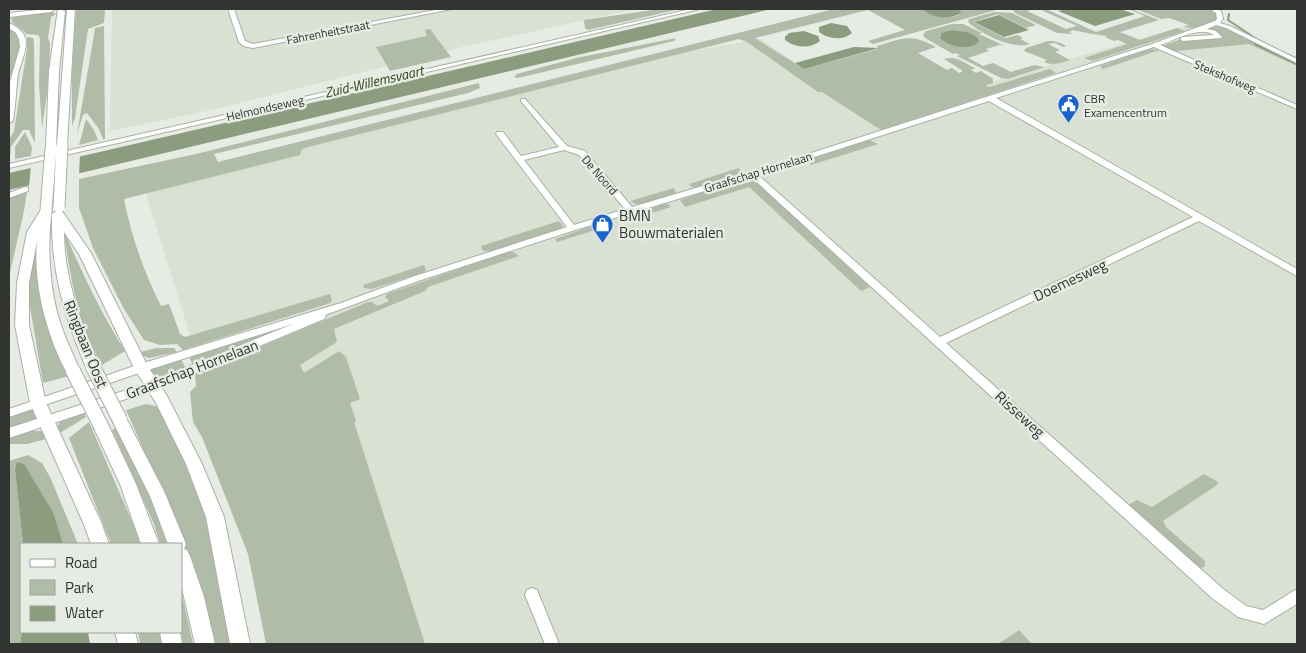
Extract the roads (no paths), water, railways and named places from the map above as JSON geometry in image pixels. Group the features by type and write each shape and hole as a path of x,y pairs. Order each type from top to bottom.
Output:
{"main road":[{"name":"Ringbaan Oost","path":"61,10 54,70 57,146 55,211 60,276 71,316 92,365 141,459 170,523 177,543"},
{"name":"Ringbaan Oost","path":"55,211 42,245 45,280 53,323 73,371 121,466 150,543"},
{"path":"100,543 38,403 22,325 23,283 33,232 55,211 85,253 141,368 162,400 194,464 215,517 240,644"},
{"path":"182,559 195,598 205,644"}],"street":[{"path":"29,12 41,9"},
{"name":"Fahrenheitstraat","path":"231,9 242,42 245,45 253,46 449,9"},
{"name":"Helmondseweg","path":"9,166 698,9"},
{"path":"1213,9 1234,29 1297,61"},
{"path":"9,15 61,10"},
{"name":"Graafschap Hornelaan","path":"9,413 141,368 344,305 572,228 752,174 1154,45 1201,29 1220,16"},
{"path":"9,25 18,30 22,37 21,68 14,78 9,121"},
{"name":"Graafschap Hornelaan","path":"1172,39 1220,37 1214,32 1201,29"},
{"name":"Stekshofweg","path":"1154,45 1297,107"},
{"path":"990,98 1297,273"},
{"name":"De Noord","path":"523,100 564,148"},
{"path":"500,134 572,228"},
{"name":"De Noord","path":"520,160 564,148 582,153 631,211"},
{"name":"Risseweg","path":"752,174 1217,593 1243,612 1264,617 1297,596"},
{"path":"9,196 25,190"},
{"name":"Doemesweg","path":"938,342 1201,217"},
{"name":"Graafschap Hornelaan","path":"9,433 152,386 306,324 344,305"},
{"path":"532,595 552,644"}],"water":[{"path":"717,9 771,9 9,190 9,173"},
{"path":"923,9 959,9 961,13 952,17 936,17"},
{"path":"1066,9 1120,9 1135,14 1095,26 1058,11"},
{"path":"999,15 1029,30 1004,37 974,22"},
{"path":"831,23 847,26 852,33 848,36 836,38 819,32 819,27"},
{"path":"952,30 967,32 977,37 979,42 975,45 959,47 948,44 940,38 941,33"},
{"path":"804,31 818,36 820,41 816,44 802,46 793,45 785,40 789,33"},
{"path":"854,47 879,48 804,69 795,63"},
{"path":"17,462 24,464 54,514 63,543 23,543 15,470"},
{"path":"22,633 88,633 90,644 20,644"}],"waterway":[{"path":"1229,14 1228,20 1258,40"},
{"path":"1255,44 1297,64"}],"place":[{"name":"CBR Examencentrum","path":"1068,124"},
{"name":"BMN Bouwmaterialen","path":"603,243"}],"water label":[{"name":"Zuid-Willemsvaart","path":"374,81"}]}
